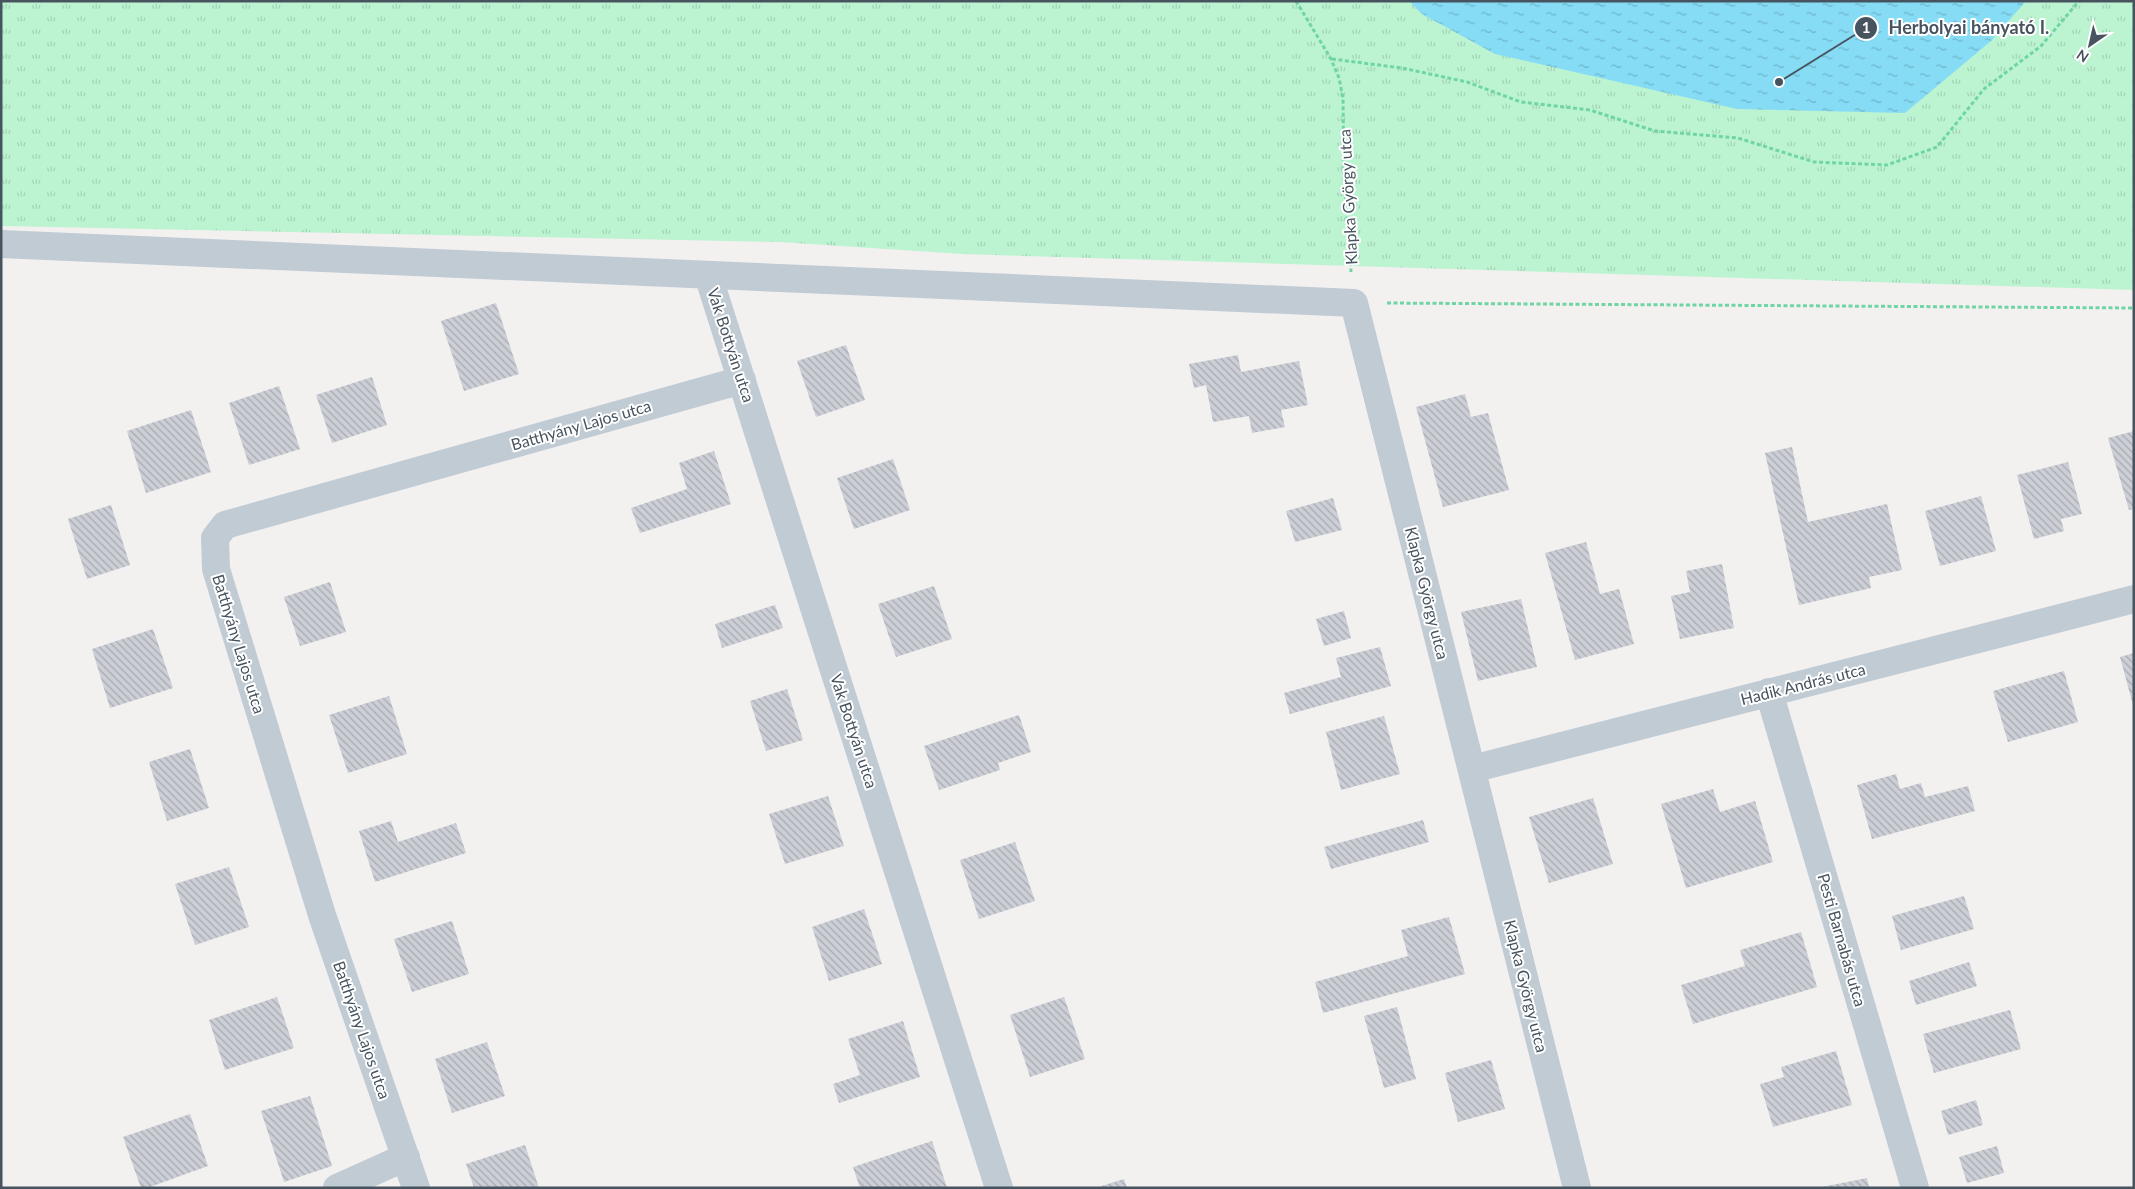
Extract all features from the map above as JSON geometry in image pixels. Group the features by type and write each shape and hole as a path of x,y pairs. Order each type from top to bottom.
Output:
{"street":[{"path":"1,244 1354,303"},
{"name":"Vak Bottyán utca","path":"708,274 999,1188"},
{"name":"Klapka György utca","path":"1354,303 1577,1188"},
{"name":"Batthyány Lajos utca","path":"416,1188 322,915 216,569 215,538 225,526 742,380"},
{"name":"Hadik András utca","path":"1472,769 2134,599"},
{"name":"Pesti Barnabás utca","path":"1768,692 1915,1188"},
{"path":"337,1188 406,1158"}],"path":[{"name":"Klapka György utca","path":"1296,1 1332,59 1342,98 1344,178 1354,303"},
{"path":"1332,59 1402,68 1468,82 1520,102 1590,110 1655,131 1738,138 1814,162 1887,165 1937,148 1984,89 2042,46 2079,1"},
{"path":"1354,303 2134,308"}],"green space":[{"path":"1,1 2134,1 2134,290 962,254 780,242 1,226"}],"water":[{"path":"1409,1 2026,1 1991,41 1905,113 1737,109 1495,54 1422,14"}],"building":[{"path":"496,303 519,374 464,391 441,321"},
{"path":"846,345 865,400 816,417 797,361"},
{"path":"1238,355 1241,372 1299,361 1308,405 1281,410 1285,427 1252,433 1249,416 1213,422 1206,385 1194,388 1189,364"},
{"path":"372,377 387,425 332,443 316,395"},
{"path":"279,386 300,449 249,465 229,403"},
{"path":"1465,394 1471,417 1488,413 1509,490 1443,507 1416,407"},
{"path":"191,410 211,472 146,493 127,431"},
{"path":"2134,431 2134,509 2129,510 2108,438"},
{"path":"1792,447 1808,522 1887,504 1902,570 1869,577 1871,588 1799,605 1765,453"},
{"path":"714,451 731,504 640,533 631,508 687,489 679,463"},
{"path":"893,459 910,510 854,529 837,478"},
{"path":"2068,462 2082,514 2061,519 2064,531 2034,539 2017,475"},
{"path":"1981,496 1996,551 1940,566 1925,511"},
{"path":"1333,498 1342,530 1295,542 1286,511"},
{"path":"111,505 130,565 87,579 68,519"},
{"path":"1586,542 1600,594 1619,589 1634,644 1575,660 1545,553"},
{"path":"1722,564 1734,628 1680,639 1671,596 1690,592 1686,571"},
{"path":"330,582 346,632 300,646 284,597"},
{"path":"934,586 952,639 896,657 878,604"},
{"path":"1521,599 1537,667 1478,681 1461,612"},
{"path":"775,605 783,628 722,648 715,624"},
{"path":"1344,611 1351,638 1324,646 1316,619"},
{"path":"153,629 173,688 110,708 92,649"},
{"path":"1380,647 1391,686 1290,714 1284,693 1341,677 1336,658"},
{"path":"2134,653 2134,705 2133,705 2120,657"},
{"path":"2064,671 2078,722 2008,742 1993,691"},
{"path":"787,689 803,740 766,751 750,701"},
{"path":"389,696 407,754 348,773 329,715"},
{"path":"1019,715 1031,752 998,763 1000,770 939,790 924,746"},
{"path":"1384,716 1400,774 1341,790 1326,732"},
{"path":"190,749 209,808 167,821 149,762"},
{"path":"1896,774 1900,789 1921,783 1925,797 1968,786 1975,811 1872,839 1857,785"},
{"path":"1713,789 1720,812 1755,801 1773,862 1686,888 1661,804"},
{"path":"828,796 844,846 785,864 769,814"},
{"path":"1593,798 1613,864 1549,883 1529,817"},
{"path":"1423,820 1429,842 1331,869 1324,847"},
{"path":"391,821 398,842 456,823 466,853 375,882 359,831"},
{"path":"1015,842 1035,901 979,919 960,860"},
{"path":"229,867 249,927 195,945 175,884"},
{"path":"1964,896 1974,929 1901,950 1892,916"},
{"path":"864,909 882,964 829,981 812,927"},
{"path":"1449,917 1465,974 1323,1013 1315,982 1408,956 1401,930"},
{"path":"452,921 469,974 412,992 394,939"},
{"path":"1801,932 1817,987 1693,1024 1681,985 1745,966 1740,950"},
{"path":"1969,962 1977,986 1916,1005 1909,981"},
{"path":"277,997 294,1048 225,1070 209,1020"},
{"path":"1064,997 1085,1059 1030,1077 1010,1015"},
{"path":"1397,1007 1416,1079 1384,1088 1364,1016"},
{"path":"2010,1010 2021,1049 1934,1073 1923,1034"},
{"path":"903,1021 920,1077 839,1103 833,1084 860,1075 848,1039"},
{"path":"487,1042 505,1096 452,1113 435,1059"},
{"path":"1836,1051 1852,1105 1773,1127 1760,1084 1784,1077 1781,1067"},
{"path":"1491,1060 1505,1109 1458,1122 1445,1073"},
{"path":"310,1096 332,1166 284,1182 261,1111"},
{"path":"1976,1100 1983,1125 1948,1135 1941,1111"},
{"path":"190,1114 208,1166 147,1188 141,1188 123,1137"},
{"path":"932,1141 947,1188 860,1188 853,1167"},
{"path":"525,1145 539,1188 474,1188 466,1164"},
{"path":"1997,1146 2004,1173 1967,1183 1959,1157"},
{"path":"1867,1178 1869,1188 1822,1188 1822,1187"},
{"path":"1124,1179 1127,1188 1098,1188 1098,1187"}],"place":[{"name":"Herbolyai bányató I.","path":"1779,82"}]}
